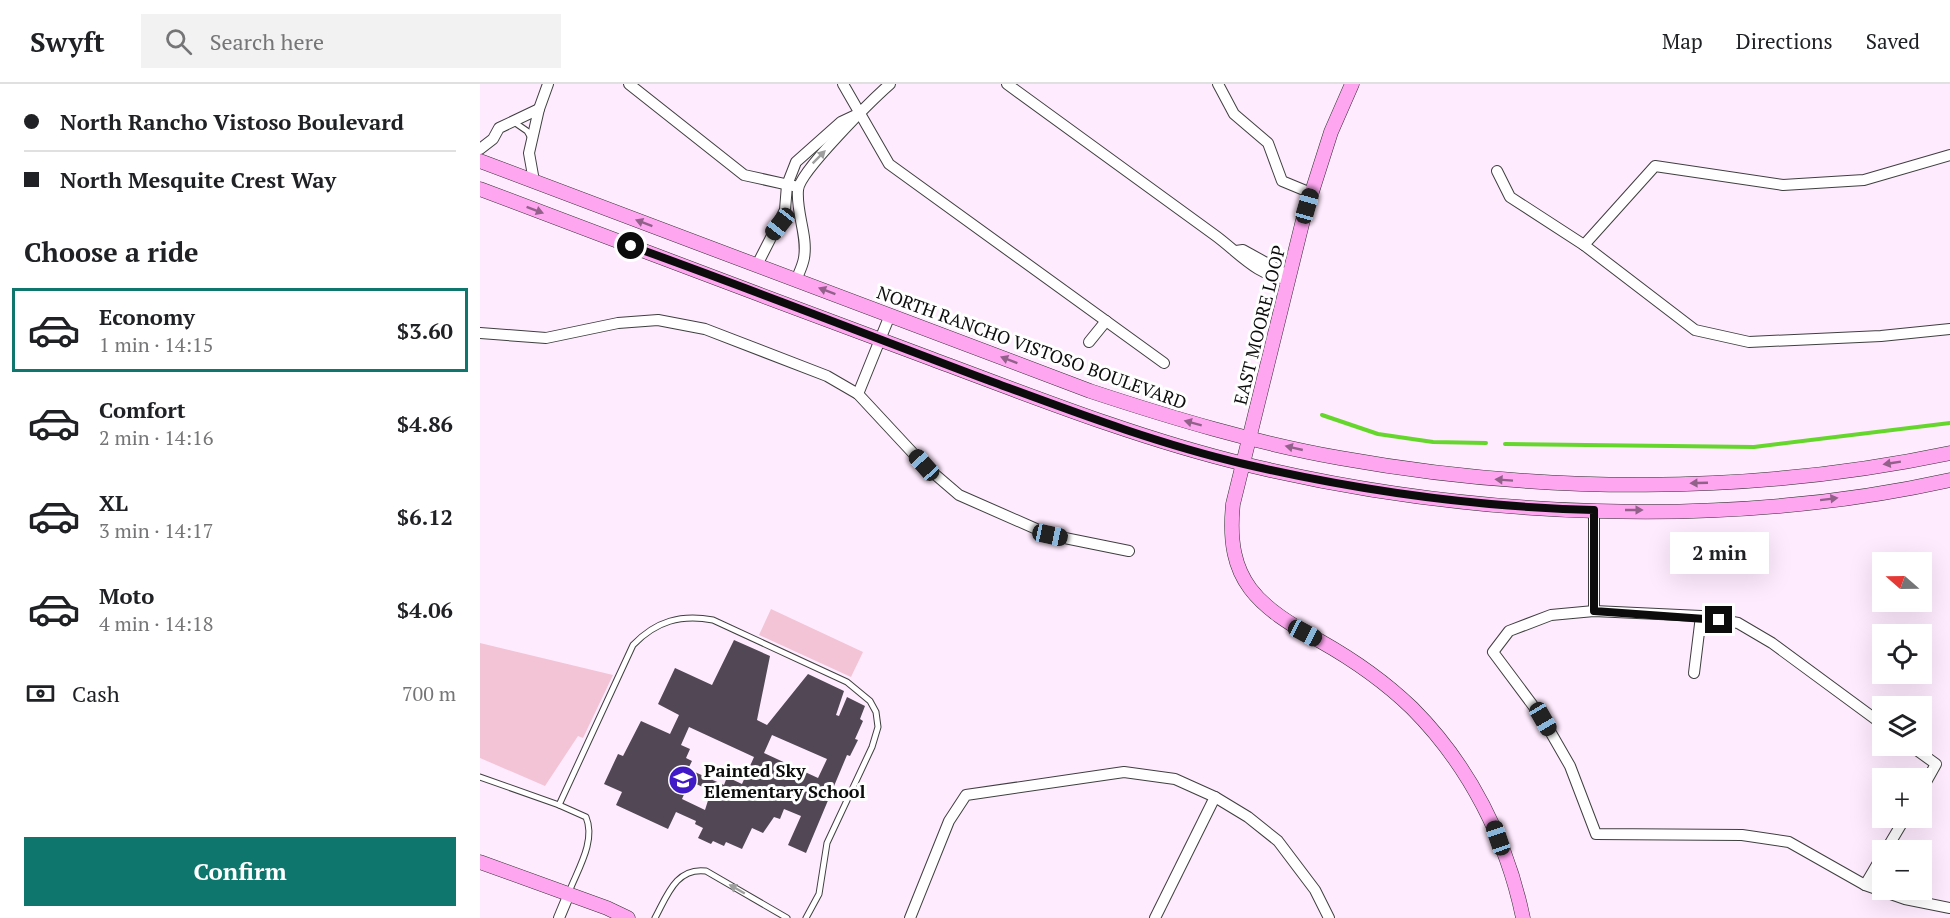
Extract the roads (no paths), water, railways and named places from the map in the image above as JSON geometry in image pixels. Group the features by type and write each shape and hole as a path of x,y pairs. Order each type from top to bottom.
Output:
{"main road":[{"name":"EAST MOORE LOOP","path":"1352,84 1331,132 1311,193 1233,504 1231,542 1236,562 1251,591 1272,613 1359,665 1403,701 1455,759 1491,818 1523,918"},
{"name":"NORTH RANCHO VISTOSO BOULEVARD","path":"480,161 1090,391 1174,418 1250,438 1365,462 1480,478 1550,483 1641,484 1778,478 1858,469 1950,453"},
{"path":"480,189 1102,421 1243,464 1405,495 1537,508 1594,510 1777,505 1950,480"},
{"path":"480,862 628,918"}],"street":[{"path":"534,181 529,153 539,109 548,84"},
{"path":"629,84 744,175 792,186"},
{"path":"843,84 858,114 889,164 1164,363"},
{"path":"757,265 782,217 792,186 858,114 890,84"},
{"path":"1007,84 1236,251 1239,256 1276,278 1289,279"},
{"path":"1218,84 1234,114 1268,144 1282,181 1311,193"},
{"path":"480,149 493,139 499,128 539,109"},
{"path":"1584,245 1655,166 1782,185 1864,180 1950,155"},
{"path":"1497,171 1510,197 1584,245 1695,330 1749,342 1881,336 1950,329"},
{"path":"792,186 804,258 796,280"},
{"path":"858,394 890,315"},
{"path":"480,333 546,338 618,323 658,320 705,329 827,376 858,394 924,465 959,495 1050,535 1129,551"},
{"path":"1089,342 1106,321"},
{"path":"1594,510 1594,611"},
{"path":"1872,717 1772,643 1747,628 1738,623 1701,616 1594,611 1551,615 1509,631 1493,652 1543,719 1570,766 1596,834 1742,835 1789,842 1865,885 1905,900 1950,908"},
{"path":"1694,673 1701,616"},
{"path":"1925,756 1936,764 1932,771"},
{"path":"910,918 950,821 966,795 1124,772 1175,778 1215,797 1248,817 1278,841 1315,890 1326,917"},
{"path":"1155,918 1215,797"},
{"path":"1865,885 1872,873"},
{"path":"559,918 569,894"}],"lane":[{"path":"513,122 527,131 532,139"},
{"path":"559,805 633,645 645,633 676,618 694,616 713,620 847,682 870,700 876,712 878,727 872,747 827,843 819,894 806,918"},
{"path":"480,777 559,805 585,817 590,826 590,838 569,894"},
{"path":"655,918 677,879 687,872 697,870 706,871 788,918"}],"waterway":[{"path":"1322,415 1378,434 1433,442 1486,443"},
{"path":"1505,444 1754,447 1950,423"}],"place":[{"name":"Painted Sky Elementary School","path":"683,780"}]}
